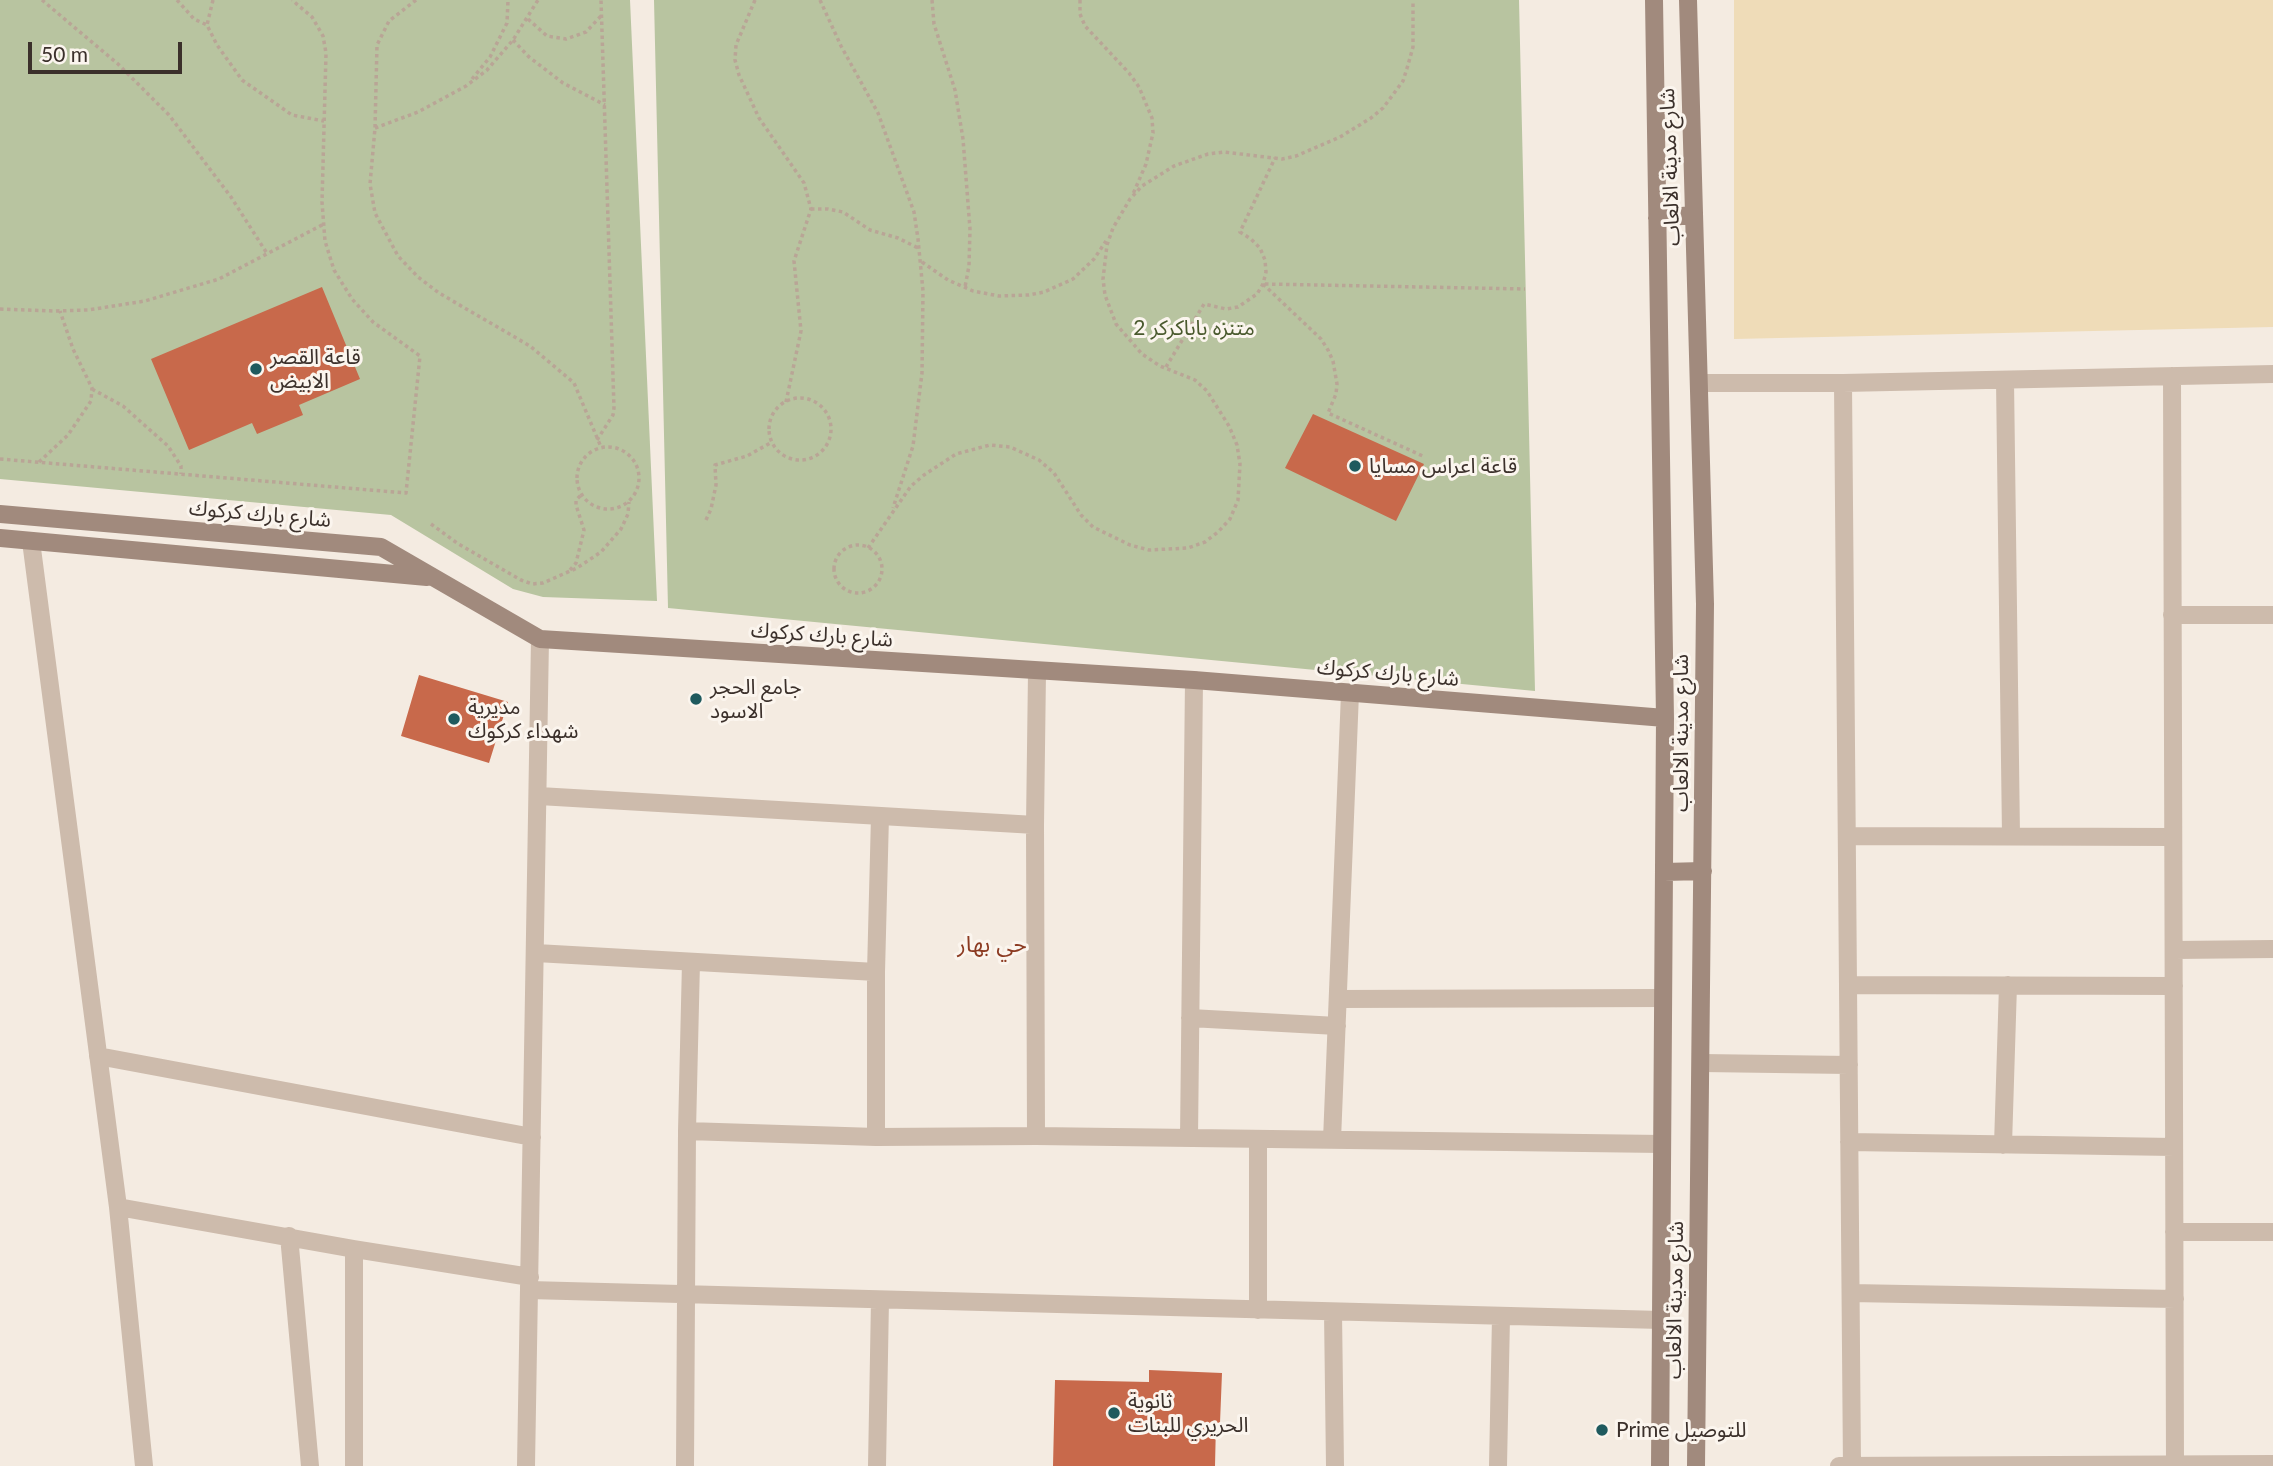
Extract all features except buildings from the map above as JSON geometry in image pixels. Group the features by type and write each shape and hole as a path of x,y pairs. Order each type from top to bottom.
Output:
{"main road":[{"name":"شارع مدينة الالعاب","path":"1654,0 1665,718 1660,1466"},
{"name":"شارع مدينة الالعاب","path":"1688,0 1705,604 1696,1466"},
{"path":"1657,218 1694,215"},
{"name":"شارع بارك كركوك","path":"0,514 381,547 540,639 1195,680 1665,718"},
{"path":"0,538 434,577"},
{"path":"1664,872 1703,871"}],"street":[{"path":"1700,383 1843,383 2273,373"},
{"path":"2172,376 2175,1464"},
{"path":"2005,380 2011,836"},
{"path":"1843,383 1852,1466"},
{"path":"31,541 118,1207 144,1466"},
{"path":"2172,615 2273,615"},
{"path":"526,1466 540,639"},
{"path":"1036,1136 1037,672"},
{"path":"1189,1138 1195,680"},
{"path":"1332,1140 1350,693"},
{"path":"538,796 1035,825"},
{"path":"876,1137 880,816"},
{"path":"1847,836 2173,837"},
{"path":"2174,950 2273,949"},
{"path":"536,953 876,972"},
{"path":"685,1466 691,962"},
{"path":"1848,985 2174,986"},
{"path":"2003,1144 2008,985"},
{"path":"1338,999 1663,998"},
{"path":"1190,1018 1337,1026"},
{"path":"98,1056 532,1137"},
{"path":"1702,1063 1849,1065"},
{"path":"687,1131 876,1137 1036,1136 1662,1143"},
{"path":"1258,1139 1258,1310"},
{"path":"1850,1142 2174,1147"},
{"path":"118,1207 289,1236 529,1284 686,1295 1661,1320"},
{"path":"2174,1232 2273,1232"},
{"path":"289,1236 310,1466"},
{"path":"354,1249 354,1466"},
{"path":"1851,1293 2175,1299"},
{"path":"877,1466 880,1300"},
{"path":"1333,1312 1335,1466"},
{"path":"1498,1466 1501,1317"},
{"path":"1839,1466 2273,1464"}],"path":[{"path":"42,0 118,64 169,115 231,197 268,255"},
{"path":"177,0 194,19 207,25 217,45 242,80 273,104 292,114 324,121"},
{"path":"207,25 213,0"},
{"path":"0,459 406,493 420,356 373,321 352,299 334,270 325,241 324,224 326,53 323,36 312,17 292,0"},
{"path":"416,0 389,21 377,46 370,198 384,233 398,256 439,293 530,346 574,383 601,447"},
{"path":"466,86 480,71 499,41 507,23 508,0"},
{"path":"375,128 418,112 466,86 487,70 513,40 538,0"},
{"path":"597,440 613,415 614,408 601,0"},
{"path":"755,0 736,45 735,60 739,75 760,118 804,183 811,209 794,261 801,331 786,402"},
{"path":"820,0 885,131 914,212 921,260 923,348 918,407 910,455 889,516"},
{"path":"932,0 934,24 954,90 963,139 970,238 965,288"},
{"path":"921,260 939,274 965,288 999,296 1015,296 1044,292 1073,279 1085,270 1101,249 1130,199 1146,164 1153,133 1152,118 1139,87 1129,73 1085,26 1080,13 1080,0"},
{"path":"1130,199 1157,174 1189,159 1208,154 1237,152 1275,158 1296,156 1357,127 1382,108 1403,80 1413,47 1413,0"},
{"path":"528,19 547,36 566,39 586,32 597,23 602,14"},
{"path":"513,40 529,57 563,83 605,105"},
{"path":"1166,367 1204,304 1226,309 1238,307 1257,294 1263,284 1265,260 1260,248 1240,232 1275,158"},
{"path":"811,209 843,212 870,230 898,238 919,249"},
{"path":"0,309 88,310 145,301 219,278 324,224"},
{"path":"868,548 911,486 941,464 973,449 1000,446 1026,452 1040,460 1054,473 1081,515 1093,527 1130,545 1149,550 1188,548 1205,542 1230,519 1241,483 1237,445 1229,426 1207,391 1195,380 1151,360 1133,345 1116,324 1103,279 1107,245 1113,228"},
{"path":"1263,284 1525,289"},
{"path":"1263,284 1321,339 1328,350 1337,384 1328,413 1425,457"},
{"path":"39,462 68,435 91,401 92,388 73,349 60,311"},
{"path":"92,388 123,407 168,446 181,466 181,474"},
{"path":"805,398 822,407 831,424 829,443 815,457 798,460 782,454 772,442 770,423 778,408 786,402 805,398"},
{"path":"706,520 716,485 715,465 747,457 772,442"},
{"path":"431,524 457,543 520,580 532,584 543,583 590,561 612,541 625,521 629,502 639,485 637,464 631,455 622,449 601,447 583,459 577,478 582,494 591,504 600,508 620,507 629,502"},
{"path":"563,575 576,563 581,547 583,524 576,500 582,494"},
{"path":"850,546 868,548 881,562 880,577 871,589 864,592 849,591 837,580 834,572 837,556 850,546"}],"green space":[{"path":"0,0 630,0 657,601 543,597 513,589 391,515 0,479"},
{"name":"متنزه باباكركر 2","path":"654,0 1519,0 1535,691 668,608"}],"sand":[{"path":"1734,0 2273,0 2273,327 1734,339"}],"place":[{"name":"قاعة القصر الابيض","path":"256,369"},
{"name":"قاعة اعراس مسايا","path":"1355,466"},
{"name":"جامع الحجر الاسود","path":"696,699"},
{"name":"مديرية شهداء كركوك","path":"454,719"},
{"name":"ثانوية الحريري للبنات","path":"1114,1413"},
{"name":"Prime للتوصيل","path":"1602,1430"}],"district":[{"name":"حي بهار","path":"992,945"}]}
